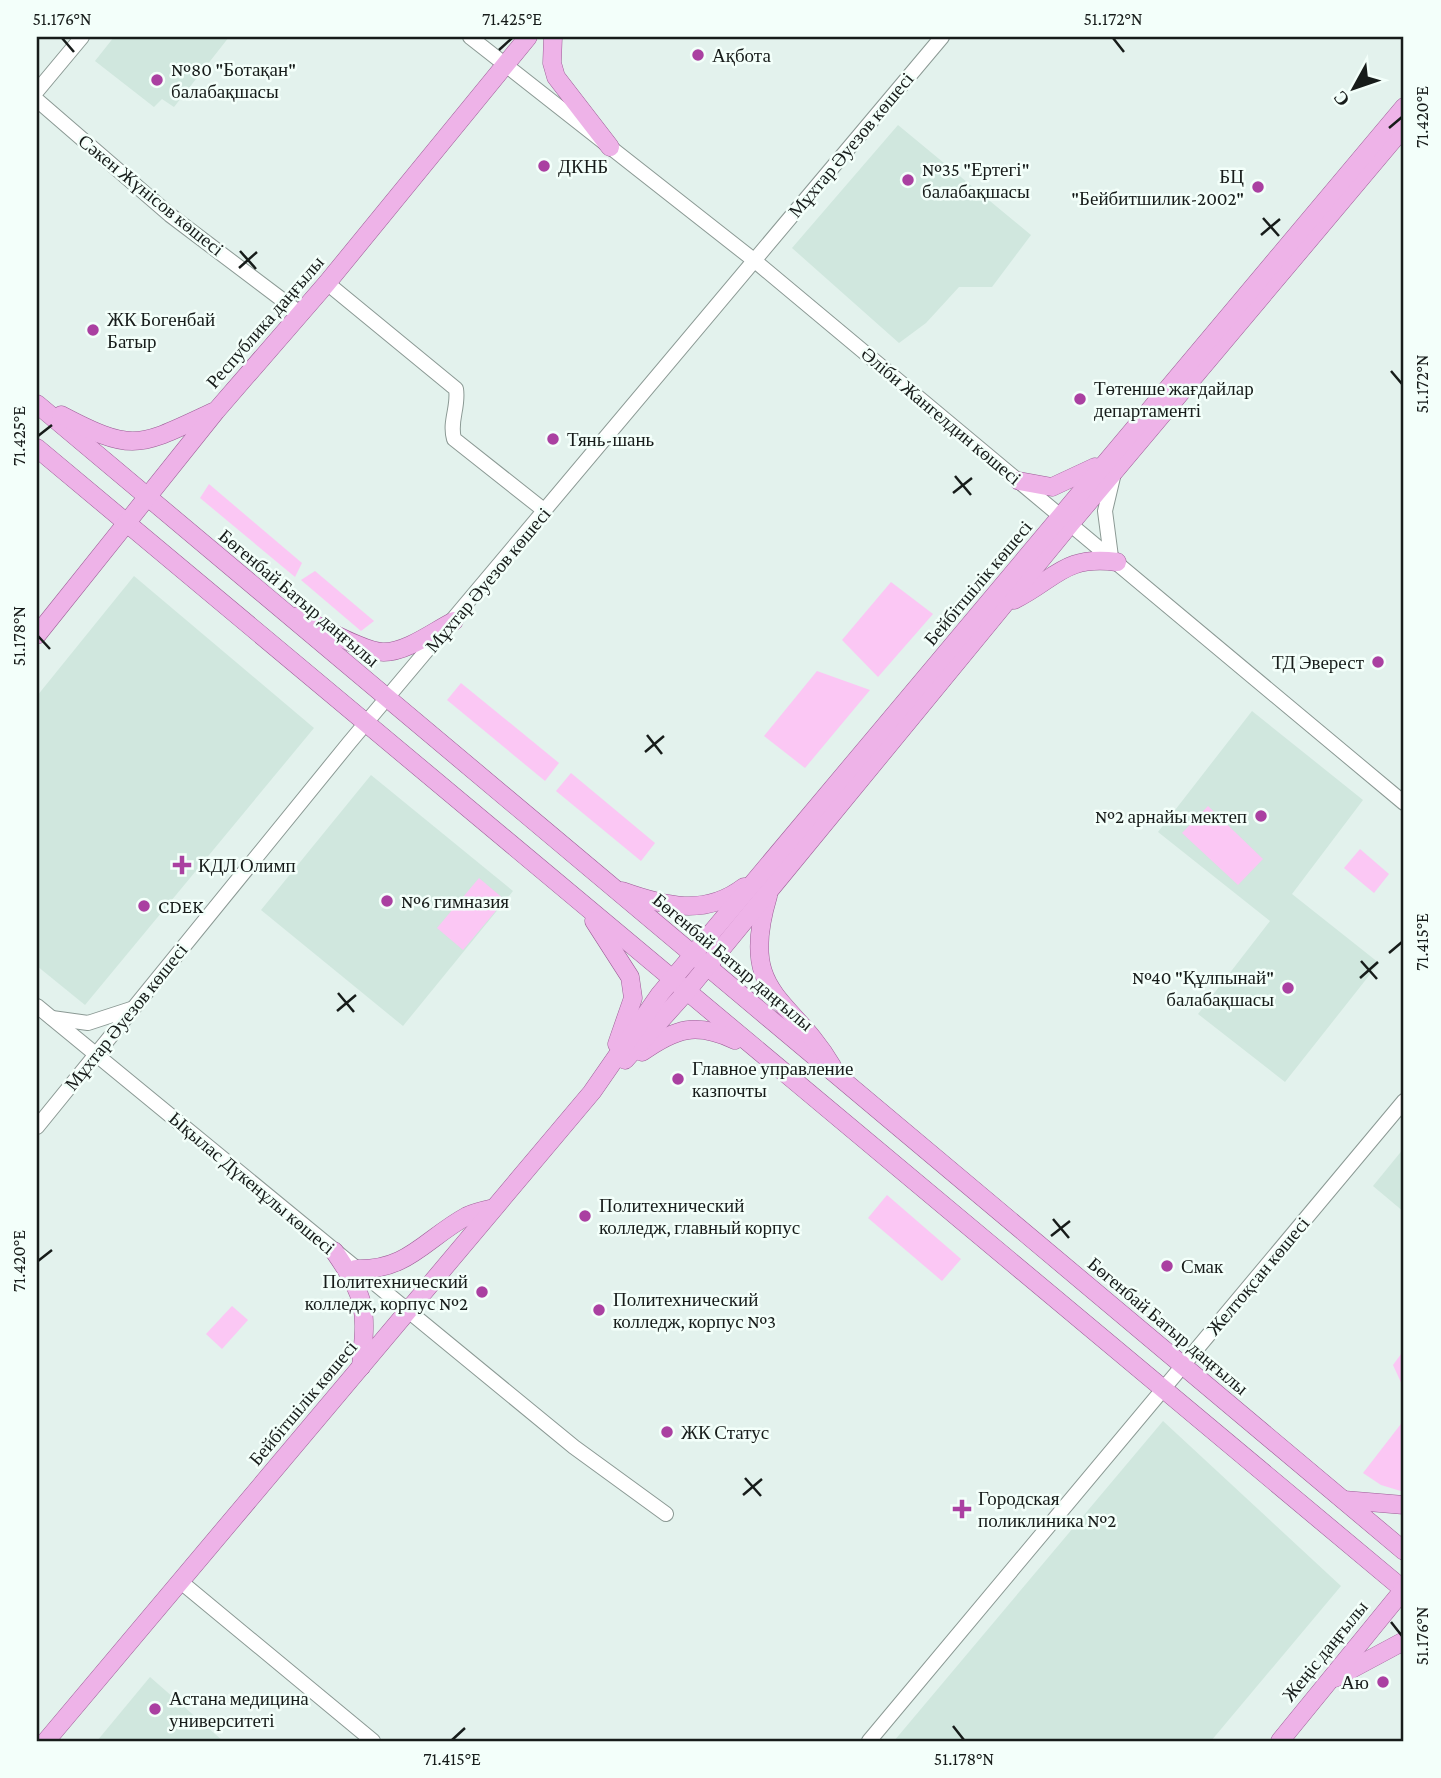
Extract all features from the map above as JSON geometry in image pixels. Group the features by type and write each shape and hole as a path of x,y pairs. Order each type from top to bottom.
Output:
{"main road":[{"name":"Республика даңғылы","path":"37,635 127,525 152,502 216,411 301,314 332,287 527,37"},
{"path":"553,37 552,63 556,77 610,147"},
{"name":"Бейбітшілік көшесі","path":"765,881 1005,604 1124,441 1404,107"},
{"name":"Бейбітшілік көшесі","path":"46,1741 613,1067 1066,519 1114,472 1404,127"},
{"path":"37,403 104,438 134,442 145,442 216,411"},
{"name":"Бөгенбай Батыр даңғылы","path":"37,403 1404,1551"},
{"path":"1019,481 1052,487 1093,468 1124,441"},
{"path":"37,449 1404,1589"},
{"path":"1005,604 1077,561 1114,560"},
{"path":"280,609 336,632 362,648 386,653 454,621"},
{"path":"609,886 661,905 695,908 731,897 765,881"},
{"path":"765,881 760,924 760,965 769,990 789,1015 819,1043 840,1078"},
{"path":"582,904 630,977 633,998 613,1067"},
{"path":"613,1067 672,1032 694,1028 722,1034 753,1048"},
{"path":"356,1269 378,1270 399,1264 468,1216 494,1208"},
{"path":"334,1251 356,1284 363,1302 365,1323 361,1367"},
{"path":"1344,1500 1404,1505"},
{"name":"Жеңіс даңғылы","path":"1280,1741 1404,1589"},
{"path":"1328,1681 1377,1658 1404,1641"}],"street":[{"path":"37,91 82,37"},
{"name":"Әліби Жангелдин көшесі","path":"470,37 755,261 1404,803"},
{"name":"Мұхтар Әуезов көшесі","path":"37,1127 366,723 942,37"},
{"name":"Сәкен Жүнісов көшесі","path":"37,100 170,215 301,314"},
{"path":"332,287 384,333 456,389 458,401 451,426 454,439 545,511"},
{"path":"1114,472 1105,511 1114,560"},
{"name":"Ықылас Дүкенұлы көшесі","path":"37,1006 574,1447 666,1514"},
{"path":"52,1018 88,1023 135,1007"},
{"name":"Желтоқсан көшесі","path":"869,1741 1404,1101"},
{"path":"181,1582 373,1741"}],"shaded area":[{"name":"№80 \"Ботақан\" балабақшасы","path":"114,37 229,37 174,107 162,99 154,107 95,61"},
{"name":"№35 \"Ертегі\" балабақшасы","path":"898,125 1031,235 992,287 959,287 926,323 899,343 792,248"},
{"path":"209,484 302,563 295,577 200,498"},
{"path":"315,571 374,621 361,631 301,580"},
{"path":"134,576 314,728 85,1005 37,966 37,696"},
{"path":"891,582 933,614 878,677 842,640"},
{"path":"817,671 870,690 805,768 764,736"},
{"path":"461,683 559,763 545,781 447,700"},
{"path":"1252,711 1363,800 1292,894 1379,963 1285,1082 1198,1014 1270,921 1158,832"},
{"path":"571,773 655,843 641,861 556,791"},
{"name":"№6 гимназия","path":"371,775 513,891 403,1026 261,910"},
{"path":"1208,806 1263,859 1238,885 1182,833"},
{"path":"1360,849 1389,874 1374,893 1344,868"},
{"path":"479,878 505,900 463,950 437,928"},
{"path":"1404,1148 1404,1212 1373,1186"},
{"path":"887,1195 961,1259 942,1281 868,1218"},
{"path":"232,1306 248,1320 222,1349 206,1334"},
{"path":"1404,1350 1404,1389 1393,1365"},
{"path":"1404,1420 1404,1492 1381,1485 1363,1473"},
{"path":"1163,1421 1341,1586 1211,1741 894,1741"},
{"name":"Астана медицина университеті","path":"150,1677 223,1741 97,1741"}],"place":[{"name":"Ақбота","path":"698,55"},
{"name":"№80 \"Ботақан\" балабақшасы","path":"157,80"},
{"name":"ДКНБ","path":"544,166"},
{"name":"№35 \"Ертегі\" балабақшасы","path":"908,180"},
{"name":"БЦ \"Бейбитшилик-2002\"","path":"1258,187"},
{"name":"ЖК Богенбай Батыр","path":"93,330"},
{"name":"Төтенше жағдайлар департаменті","path":"1080,399"},
{"name":"Тянь-шань","path":"553,439"},
{"name":"ТД Эверест","path":"1378,662"},
{"name":"№2 арнайы мектеп","path":"1261,816"},
{"name":"КДЛ Олимп","path":"182,865"},
{"name":"№6 гимназия","path":"387,901"},
{"name":"CDEK","path":"144,906"},
{"name":"№40 \"Құлпынай\" балабақшасы","path":"1288,988"},
{"name":"Главное управление казпочты","path":"678,1079"},
{"name":"Политехнический колледж, главный корпус","path":"585,1216"},
{"name":"Смак","path":"1167,1266"},
{"name":"Политехнический колледж, корпус №2","path":"482,1292"},
{"name":"Политехнический колледж, корпус №3","path":"599,1310"},
{"name":"ЖК Статус","path":"667,1432"},
{"name":"Городская поликлиника №2","path":"962,1509"},
{"name":"Аю","path":"1383,1682"},
{"name":"Астана медицина университеті","path":"155,1709"}]}
